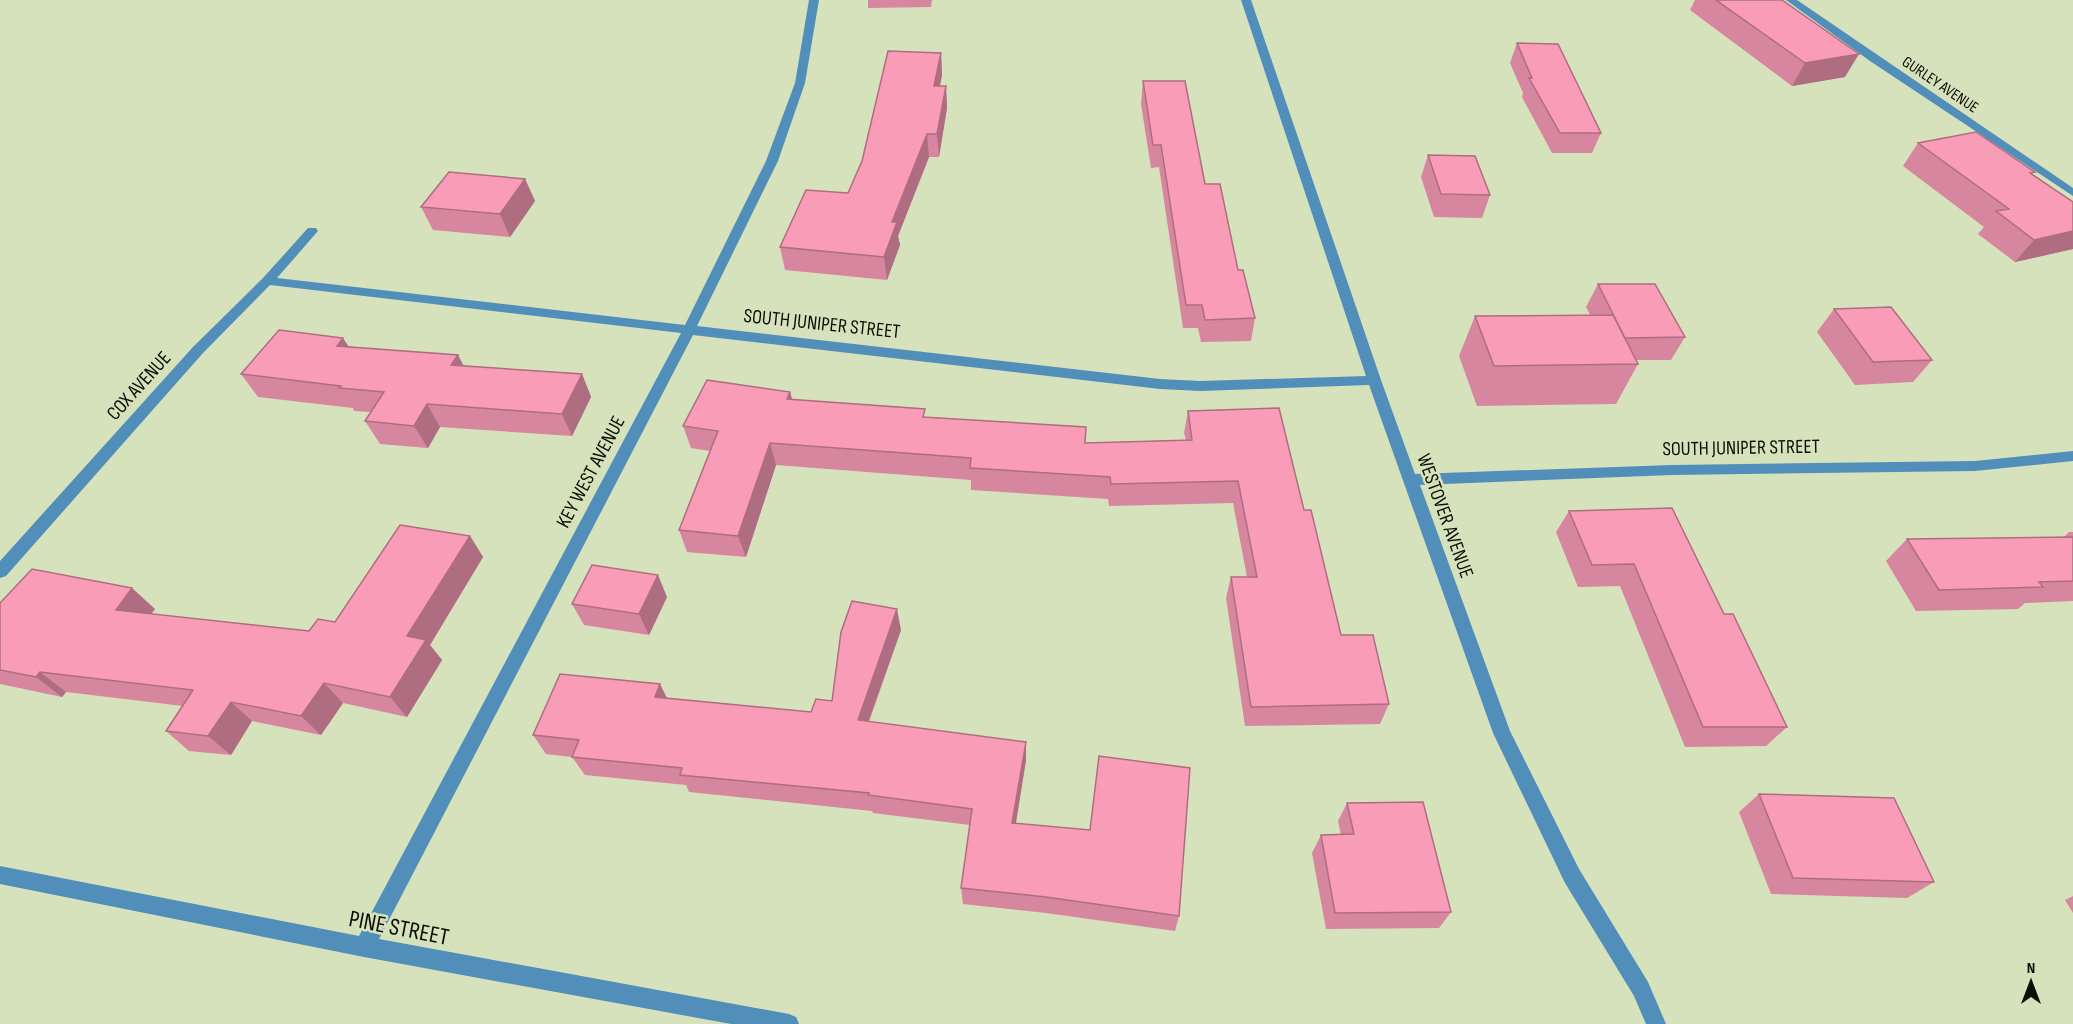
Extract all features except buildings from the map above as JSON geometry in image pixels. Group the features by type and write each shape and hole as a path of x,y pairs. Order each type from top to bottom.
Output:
{"street":[{"name":"KEY WEST AVENUE","path":"364,947 689,330 772,161 800,83 814,0"},
{"name":"WESTOVER AVENUE","path":"1246,0 1374,380 1502,733 1572,876 1641,989 1656,1024"},
{"name":"GURLEY AVENUE","path":"1791,0 2073,194"},
{"name":"COX AVENUE","path":"0,572 198,350 267,281 312,231"},
{"name":"SOUTH JUNIPER STREET","path":"267,281 1160,384 1200,386 1374,380"},
{"name":"SOUTH JUNIPER STREET","path":"1410,480 1672,470 1975,466 2073,456"},
{"name":"PINE STREET","path":"0,875 364,947 789,1024"}]}
